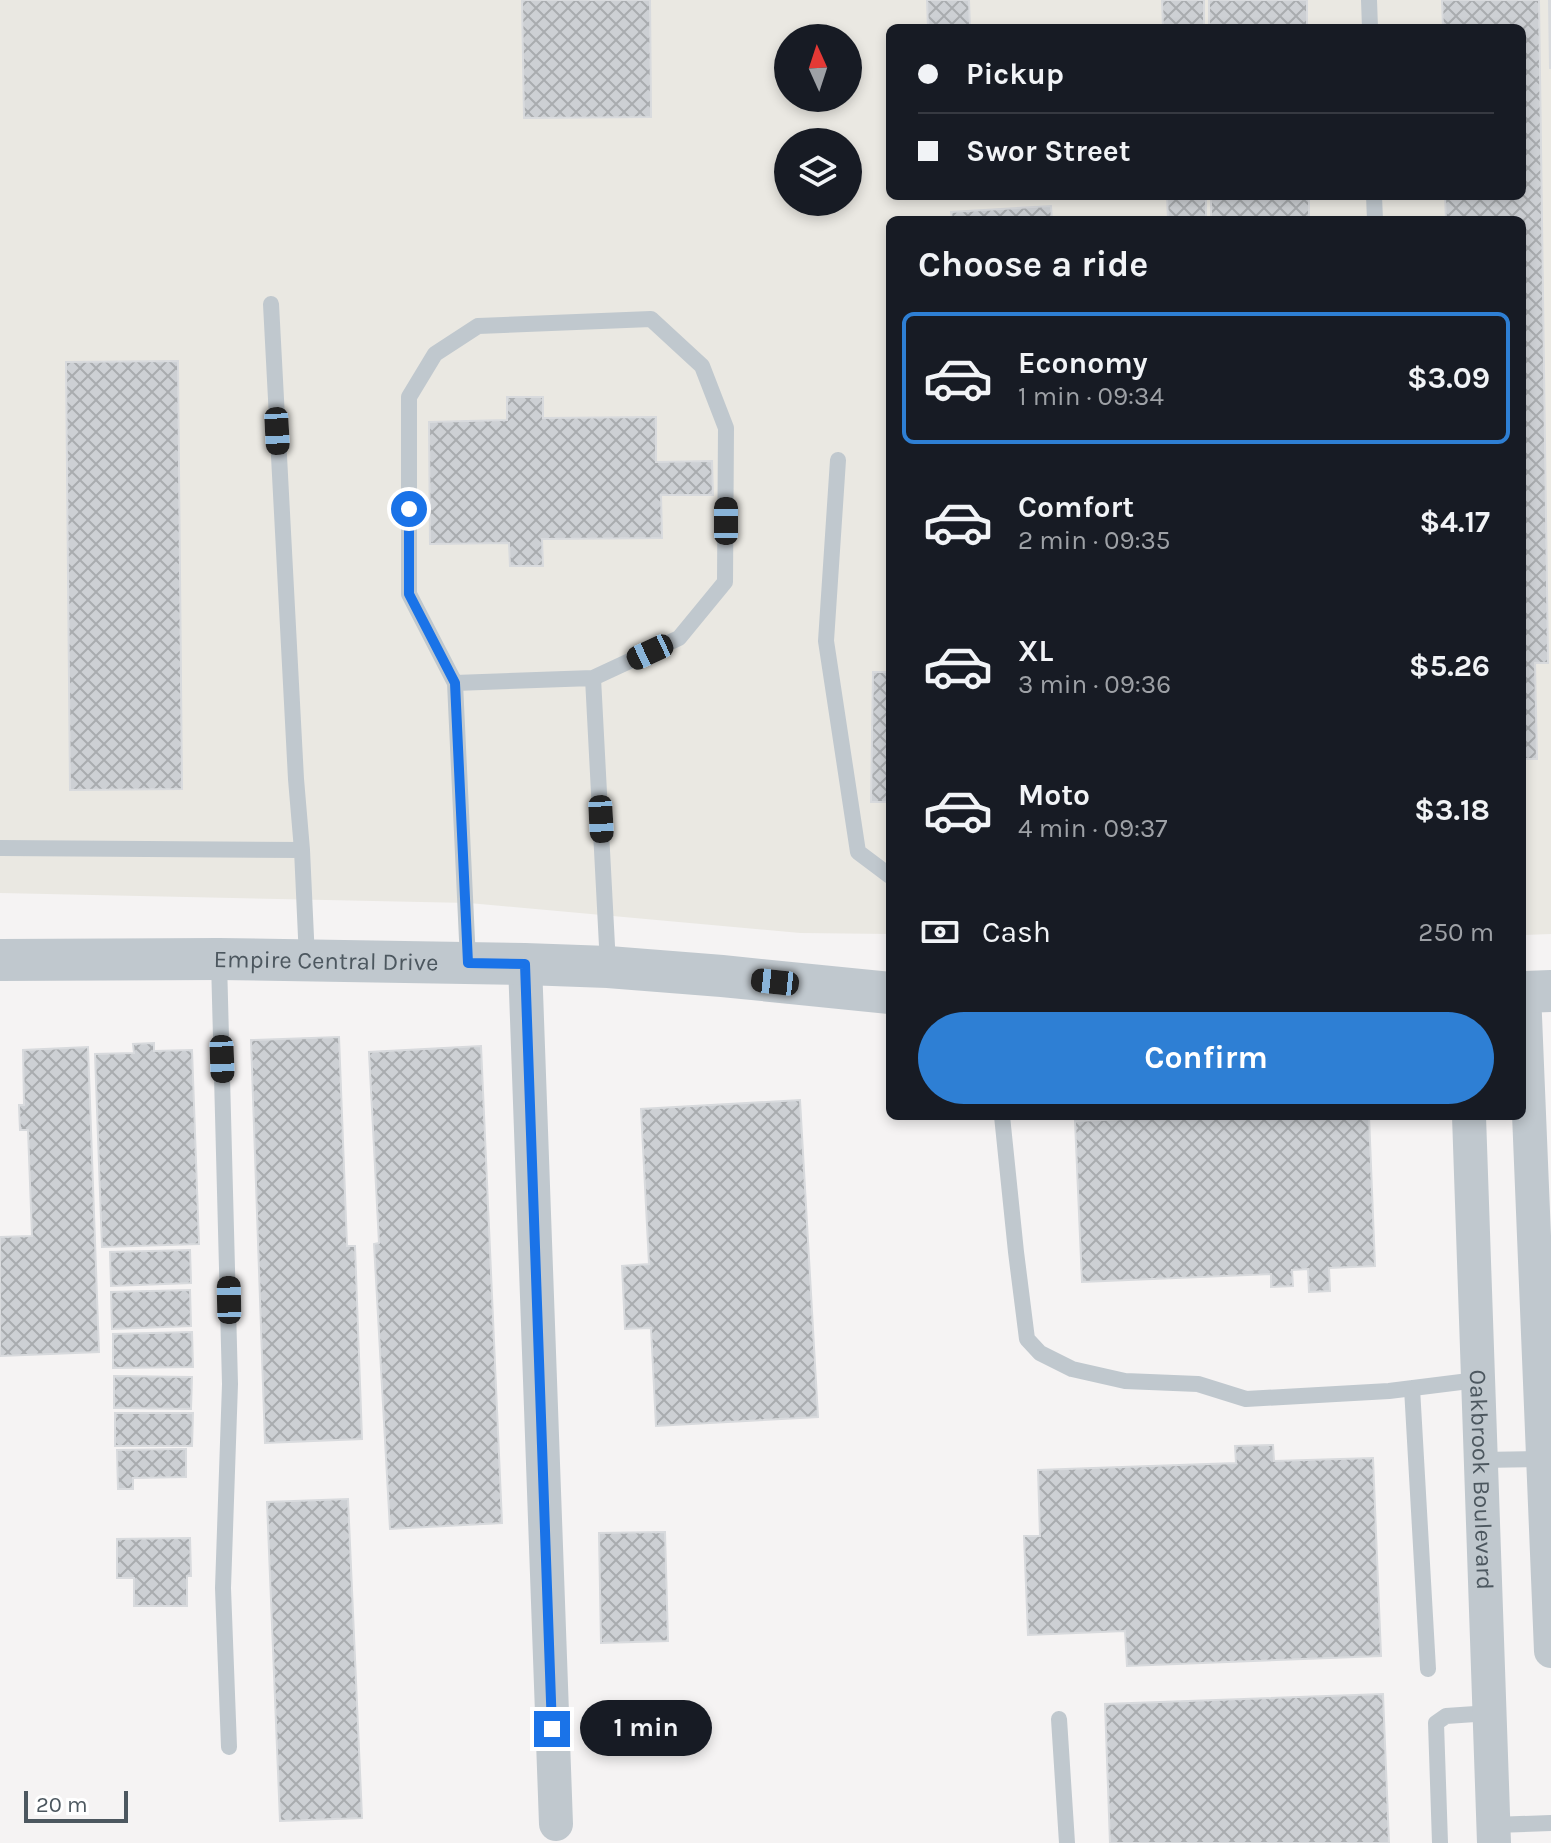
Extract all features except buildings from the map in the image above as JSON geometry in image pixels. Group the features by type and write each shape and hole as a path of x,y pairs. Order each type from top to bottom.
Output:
{"street":[{"name":"Empire Central Drive","path":"0,960 308,960 608,967 886,993"},
{"path":"525,964 556,1824"},
{"path":"1532,992 1551,1651"},
{"name":"Oakbrook Boulevard","path":"1469,1120 1494,1834"}],"lane":[{"path":"1369,0 1370,24"},
{"path":"271,304 308,960"},
{"path":"455,683 593,678 679,638 725,582 726,428 702,366 651,319 478,326 435,354 409,397 409,594 455,683 468,963"},
{"path":"838,460 826,641 858,852 886,873"},
{"path":"593,678 608,967"},
{"path":"0,848 302,850"},
{"path":"219,959 230,1384 223,1588 229,1747"},
{"path":"1002,1120 1027,1339 1040,1353 1072,1369 1125,1381 1198,1384 1246,1399 1412,1388 1477,1380"},
{"path":"1412,1388 1428,1669"},
{"path":"1481,1460 1547,1459"},
{"path":"1440,1843 1436,1723 1446,1716 1490,1713"},
{"path":"1059,1719 1067,1843"},
{"path":"1494,1834 1551,1823"}],"shaded area":[{"path":"0,0 1551,0 1551,934 1526,935 1526,216 886,216 886,934 800,933 469,903 0,893"}],"route":[{"path":"409,509 409,594 455,683 468,963 525,964 552,1729"}]}
